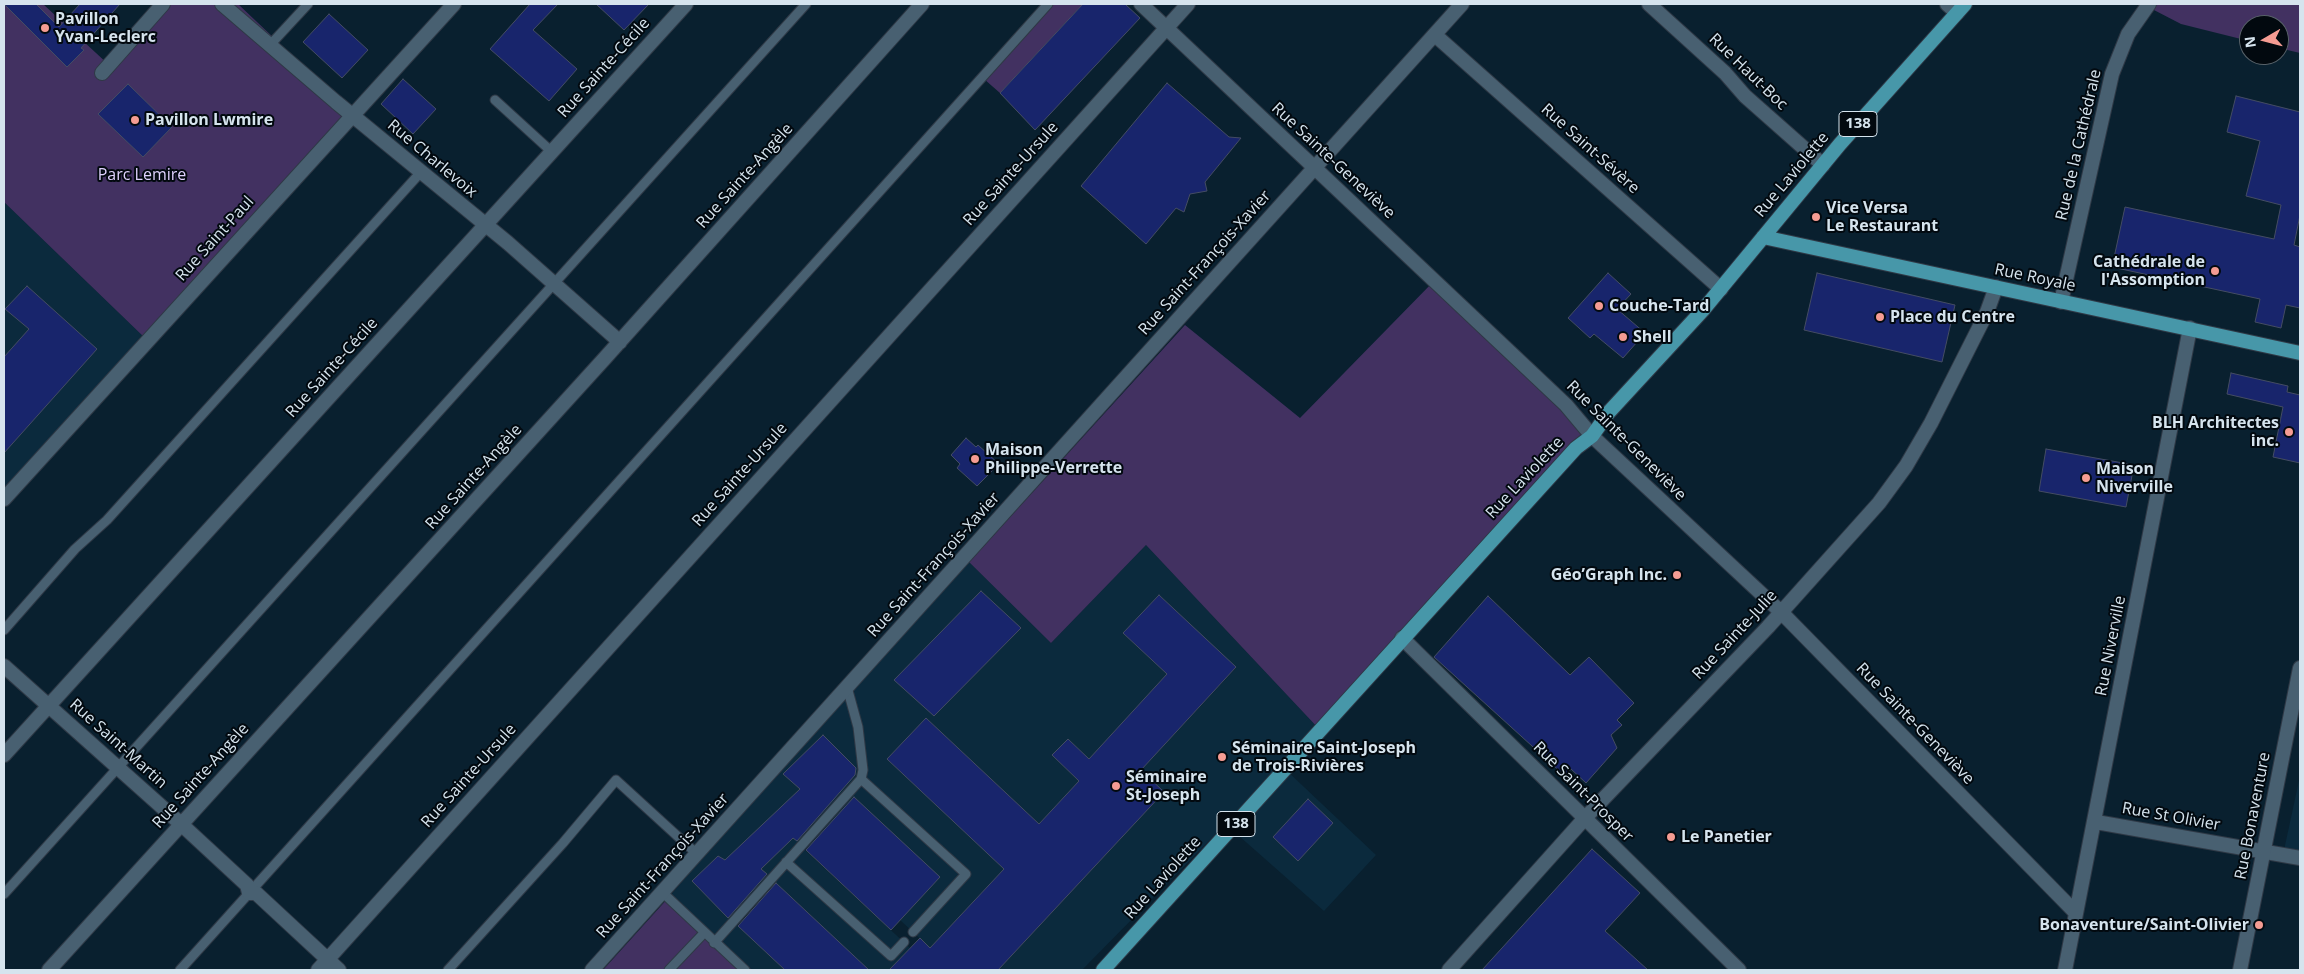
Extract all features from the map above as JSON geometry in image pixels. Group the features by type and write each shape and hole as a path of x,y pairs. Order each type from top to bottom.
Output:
{"main road":[{"name":"Rue Laviolette","path":"1103,970 1402,638 1576,448 1592,436 1609,412 1721,289 1956,7"},
{"name":"Rue Royale","path":"1763,237 2300,353"}],"street":[{"path":"102,72 163,4"},
{"name":"Rue Charlevoix","path":"222,4 352,115 486,225 620,342"},
{"name":"Rue Saint-Paul","path":"4,499 454,4"},
{"name":"Rue Sainte-Cécile","path":"4,755 686,4"},
{"name":"Rue Sainte-Angèle","path":"48,970 620,342 922,4"},
{"name":"Rue Sainte-Geneviève","path":"1141,4 1566,405 1592,436 1781,612 2076,913"},
{"name":"Rue Sainte-Ursule","path":"323,965 1188,4"},
{"name":"Rue Saint-François-Xavier","path":"592,970 1462,4"},
{"name":"Rue Haut-Boc","path":"1649,4 1725,73 1745,96 1823,165"},
{"name":"Rue de la Cathédrale","path":"2062,302 2112,74 2128,34 2150,4"},
{"name":"Rue Saint-Sévère","path":"1435,35 1721,289"},
{"name":"Rue Sainte-Julie","path":"1449,970 1585,818 1781,612 1867,518 1906,466 1954,380 1987,312 1996,287"},
{"name":"Rue Niverville","path":"2065,970 2096,822 2190,328"},
{"name":"Rue Saint-Prosper","path":"1402,638 1739,970"},
{"name":"Rue Saint-Martin","path":"4,666 181,824 247,885 250,893 256,893 323,965 339,970"},
{"name":"Rue Bonaventure","path":"2240,970 2300,668"},
{"name":"Rue St Olivier","path":"2096,822 2300,858"}],"lane":[{"path":"270,45 308,4"},
{"path":"4,894 806,4"},
{"path":"180,970 1048,4"},
{"path":"495,100 552,152"},
{"path":"4,630 75,549 107,520 421,172"},
{"path":"714,943 861,779 863,770 858,727 847,687"},
{"path":"861,779 966,874 913,932"},
{"path":"448,970 563,843 616,780 697,854"},
{"path":"786,862 891,956 904,942"},
{"path":"662,892 714,943 745,970"},
{"path":"670,970 704,933"}],"shaded area":[{"path":"4,202 147,340 4,496"},
{"name":"Séminaire Saint-Joseph de Trois‑Rivières","path":"1146,545 1319,729 1082,970 998,970 1164,792 1141,770 1236,668 1159,595 1123,633 1167,674 1089,759 1068,739 1052,755 1079,781 1039,824 926,718 887,759 1004,869 930,948 900,920 854,797 805,850 910,948 889,970 869,970 775,882 736,924 785,970 752,970 669,897 775,772 969,562 1051,643"},
{"path":"1285,769 1376,855 1324,911 1230,828"},
{"path":"2300,776 2300,852 2284,850"}],"green space":[{"name":"Parc Lemire","path":"4,4 43,4 109,65 158,4 238,4 349,109 147,340 4,202"},
{"path":"1051,4 1083,4 1000,93 984,79"},
{"path":"2156,4 2300,4 2300,53 2289,50 2289,15 2239,15 2239,38 2181,24 2152,9"},
{"path":"1434,281 1592,436 1319,729 1146,545 1051,643 969,562 1185,325 1300,418"},
{"path":"669,897 752,970 603,970"}],"building":[{"path":"4,4 36,4 59,27 80,4 120,4 81,48 84,50 67,67"},
{"path":"530,4 558,4 533,30 577,69 549,101 490,49"},
{"path":"596,4 649,4 624,30"},
{"path":"1083,4 1125,4 1140,18 1035,130 1000,93"},
{"path":"329,14 368,50 342,78 303,42"},
{"path":"403,79 436,109 413,134 381,104"},
{"path":"1167,83 1229,137 1241,138 1205,182 1207,191 1190,194 1184,212 1176,208 1146,244 1081,186"},
{"name":"Pavillon Lwmire","path":"128,84 172,127 143,157 98,114"},
{"name":"Cathédrale de l'Assomption","path":"2236,96 2300,112 2300,215 2294,245 2300,247 2300,308 2286,305 2281,328 2255,322 2260,299 2112,267 2125,207 2274,239 2281,205 2246,196 2260,141 2227,132"},
{"path":"1608,273 1631,294 1617,309 1645,333 1623,358 1594,334 1590,338 1568,318"},
{"name":"Place du Centre","path":"1817,273 1955,305 1942,362 1804,330"},
{"path":"27,286 97,349 4,453 4,357 29,329 5,309"},
{"path":"2231,373 2288,386 2287,392 2300,395 2300,463 2273,457 2283,407 2227,394"},
{"name":"Maison Philippe-Verrette","path":"966,438 976,447 978,445 999,464 977,486 957,468 960,464 951,455"},
{"name":"Maison Niverville","path":"2046,449 2134,465 2126,507 2039,491"},
{"path":"981,591 1021,628 934,716 894,680"},
{"name":"Séminaire St-Joseph","path":"1159,595 1236,667 1141,770 1164,792 998,970 889,970 920,938 930,948 1004,869 887,759 926,718 1039,824 1079,781 1052,755 1068,739 1089,759 1167,674 1123,633"},
{"path":"1488,596 1570,675 1589,657 1634,703 1617,720 1622,725 1611,735 1617,748 1586,783 1571,769 1565,776 1434,657"},
{"path":"823,735 856,768 855,775 797,841 793,838 761,869 767,874 728,918 692,881 718,856 725,860 800,789 783,774"},
{"path":"854,797 940,877 891,930 806,850"},
{"path":"1308,799 1333,823 1298,861 1273,837"},
{"path":"1592,849 1640,893 1605,931 1648,970 1482,970"},
{"path":"776,883 869,970 785,970 738,926"}],"place":[{"name":"Pavillon Yvan-Leclerc","path":"45,28"},
{"name":"Pavillon Lwmire","path":"135,120"},
{"name":"Vice Versa Le Restaurant","path":"1816,217"},
{"name":"Cathédrale de l'Assomption","path":"2215,271"},
{"name":"Couche-Tard","path":"1599,306"},
{"name":"Place du Centre","path":"1880,317"},
{"name":"Shell","path":"1623,337"},
{"name":"BLH Architectes inc.","path":"2289,432"},
{"name":"Maison Philippe-Verrette","path":"975,459"},
{"name":"Maison Niverville","path":"2086,478"},
{"name":"Géo’Graph Inc.","path":"1677,575"},
{"name":"Séminaire Saint-Joseph de Trois‑Rivières","path":"1222,757"},
{"name":"Séminaire St-Joseph","path":"1116,786"},
{"name":"Le Panetier","path":"1671,837"},
{"name":"Bonaventure/Saint-Olivier","path":"2259,925"}]}
